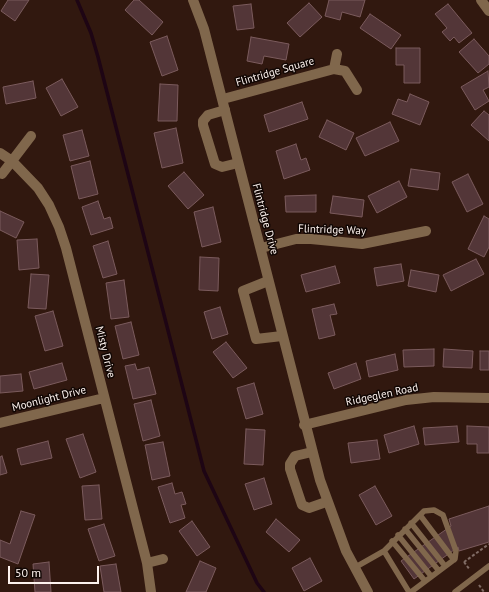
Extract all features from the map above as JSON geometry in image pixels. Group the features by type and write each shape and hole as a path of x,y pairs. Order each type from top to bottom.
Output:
{"street":[{"name":"Flintridge Drive","path":"193,0 204,29 261,248 304,425 326,502 354,568 368,592"},
{"path":"481,0 489,11"},
{"path":"337,54 334,69 345,71 357,90"},
{"name":"Flintridge Square","path":"222,99 334,69"},
{"path":"225,110 208,115 203,120 203,125 215,164 222,167 238,164"},
{"path":"2,174 31,136"},
{"name":"Misty Drive","path":"0,153 12,161 38,188 49,205 59,227 66,248 147,563 151,592"},
{"name":"Flintridge Way","path":"261,248 296,239 310,238 362,244 426,231"},
{"path":"268,281 243,291 256,339 282,336"},
{"name":"Moonlight Drive","path":"0,423 104,398"},
{"name":"Ridgeglen Road","path":"304,425 406,400 434,398 489,398"},
{"path":"312,452 295,456 291,460 290,469 302,505 309,508 326,502"},
{"path":"147,563 163,559"}],"lane":[{"path":"354,568 384,551 398,535 420,515 428,510 439,512 443,515 456,552 454,560 410,592 384,551"},
{"path":"420,515 454,560"},
{"path":"412,523 445,566"},
{"path":"405,529 438,571"},
{"path":"398,535 431,576"},
{"path":"392,541 425,581"},
{"path":"455,592 489,566"}],"path":[{"path":"464,562 470,570"},
{"path":"478,584 484,592"}],"building":[{"path":"8,0 29,0 15,21 1,11"},
{"path":"134,0 139,0 163,22 152,35 125,10"},
{"path":"329,0 365,0 360,17 342,12 340,20 325,16"},
{"path":"309,3 322,17 300,37 287,23"},
{"path":"251,4 254,28 237,30 233,6"},
{"path":"448,4 472,33 459,43 454,37 450,41 442,32 447,28 435,14"},
{"path":"370,14 401,35 391,49 360,28"},
{"path":"167,36 178,70 162,76 150,42"},
{"path":"251,37 289,44 286,60 264,56 262,64 247,61"},
{"path":"474,39 489,56 489,64 478,73 459,52"},
{"path":"396,48 420,48 420,83 404,83 404,65 396,65"},
{"path":"488,71 489,87 483,90 489,101 475,110 461,87"},
{"path":"62,79 78,107 61,116 46,88"},
{"path":"33,81 36,98 6,104 3,87"},
{"path":"160,84 178,85 177,121 158,121"},
{"path":"410,94 429,102 420,125 392,114 398,99 407,102"},
{"path":"302,102 308,119 269,132 264,115"},
{"path":"484,111 489,115 489,141 471,125"},
{"path":"327,120 354,133 346,150 319,137"},
{"path":"390,122 399,141 365,156 356,138"},
{"path":"176,128 183,163 162,168 154,133"},
{"path":"82,130 89,156 70,161 63,135"},
{"path":"296,144 301,160 306,158 310,170 284,179 276,151"},
{"path":"90,161 98,194 79,199 71,166"},
{"path":"411,169 440,173 438,190 408,186"},
{"path":"184,172 204,195 188,209 168,186"},
{"path":"468,174 483,204 467,212 452,182"},
{"path":"399,181 407,197 377,213 368,196"},
{"path":"316,195 316,212 286,212 285,196"},
{"path":"333,196 364,200 362,217 330,213"},
{"path":"98,201 104,219 110,217 113,228 91,235 82,207"},
{"path":"213,207 221,242 202,247 194,212"},
{"path":"0,211 24,222 16,238 0,230"},
{"path":"484,216 489,219 489,247 484,257 468,249"},
{"path":"37,239 39,268 19,270 17,240"},
{"path":"108,241 117,274 103,278 93,246"},
{"path":"200,257 219,258 218,291 199,290"},
{"path":"476,259 484,274 451,291 443,275"},
{"path":"401,264 404,281 377,286 374,268"},
{"path":"335,266 340,283 306,292 301,275"},
{"path":"411,270 439,275 436,292 408,286"},
{"path":"31,274 49,275 46,309 28,308"},
{"path":"124,280 129,317 111,319 106,283"},
{"path":"334,304 337,314 330,315 335,335 319,339 312,309"},
{"path":"220,307 228,334 212,339 204,312"},
{"path":"53,311 63,346 45,351 35,316"},
{"path":"131,322 139,355 123,359 115,326"},
{"path":"226,342 247,368 233,378 213,352"},
{"path":"434,349 434,366 404,367 403,350"},
{"path":"444,349 473,351 472,368 443,367"},
{"path":"480,351 489,351 489,370 480,370"},
{"path":"395,354 398,370 369,377 366,361"},
{"path":"62,363 67,380 34,389 29,372"},
{"path":"356,363 361,379 334,389 328,373"},
{"path":"135,364 137,370 149,367 156,394 133,399 125,366"},
{"path":"21,374 23,391 0,393 0,376"},
{"path":"254,383 263,414 246,419 237,388"},
{"path":"151,400 160,436 143,441 134,404"},
{"path":"414,426 419,444 389,453 384,435"},
{"path":"457,426 459,442 425,445 423,428"},
{"path":"467,426 489,427 489,453 477,453 477,444 467,444"},
{"path":"246,429 265,430 263,465 244,464"},
{"path":"83,434 96,472 80,478 66,439"},
{"path":"377,440 380,459 351,463 348,443"},
{"path":"48,441 52,458 21,465 17,449"},
{"path":"163,442 170,476 152,480 145,445"},
{"path":"2,456 7,473 0,475 0,457"},
{"path":"264,478 272,504 254,510 245,484"},
{"path":"172,483 175,494 182,492 186,504 181,505 185,518 170,523 158,487"},
{"path":"99,485 102,519 85,520 82,486"},
{"path":"375,486 392,516 376,525 359,495"},
{"path":"489,506 489,542 459,551 458,547 414,579 401,561 451,526 449,519"},
{"path":"21,511 35,515 18,564 0,557 0,540 10,544"},
{"path":"276,519 300,540 289,552 266,532"},
{"path":"192,521 210,547 197,556 179,531"},
{"path":"104,524 115,556 99,561 88,529"},
{"path":"310,558 322,581 304,591 292,568"},
{"path":"200,561 216,568 206,592 186,592"},
{"path":"49,562 51,592 35,592 33,564"},
{"path":"116,564 121,592 104,592 100,566"}],"waterway":[{"path":"77,0 91,33 98,57 204,471 257,583 264,592"}]}
